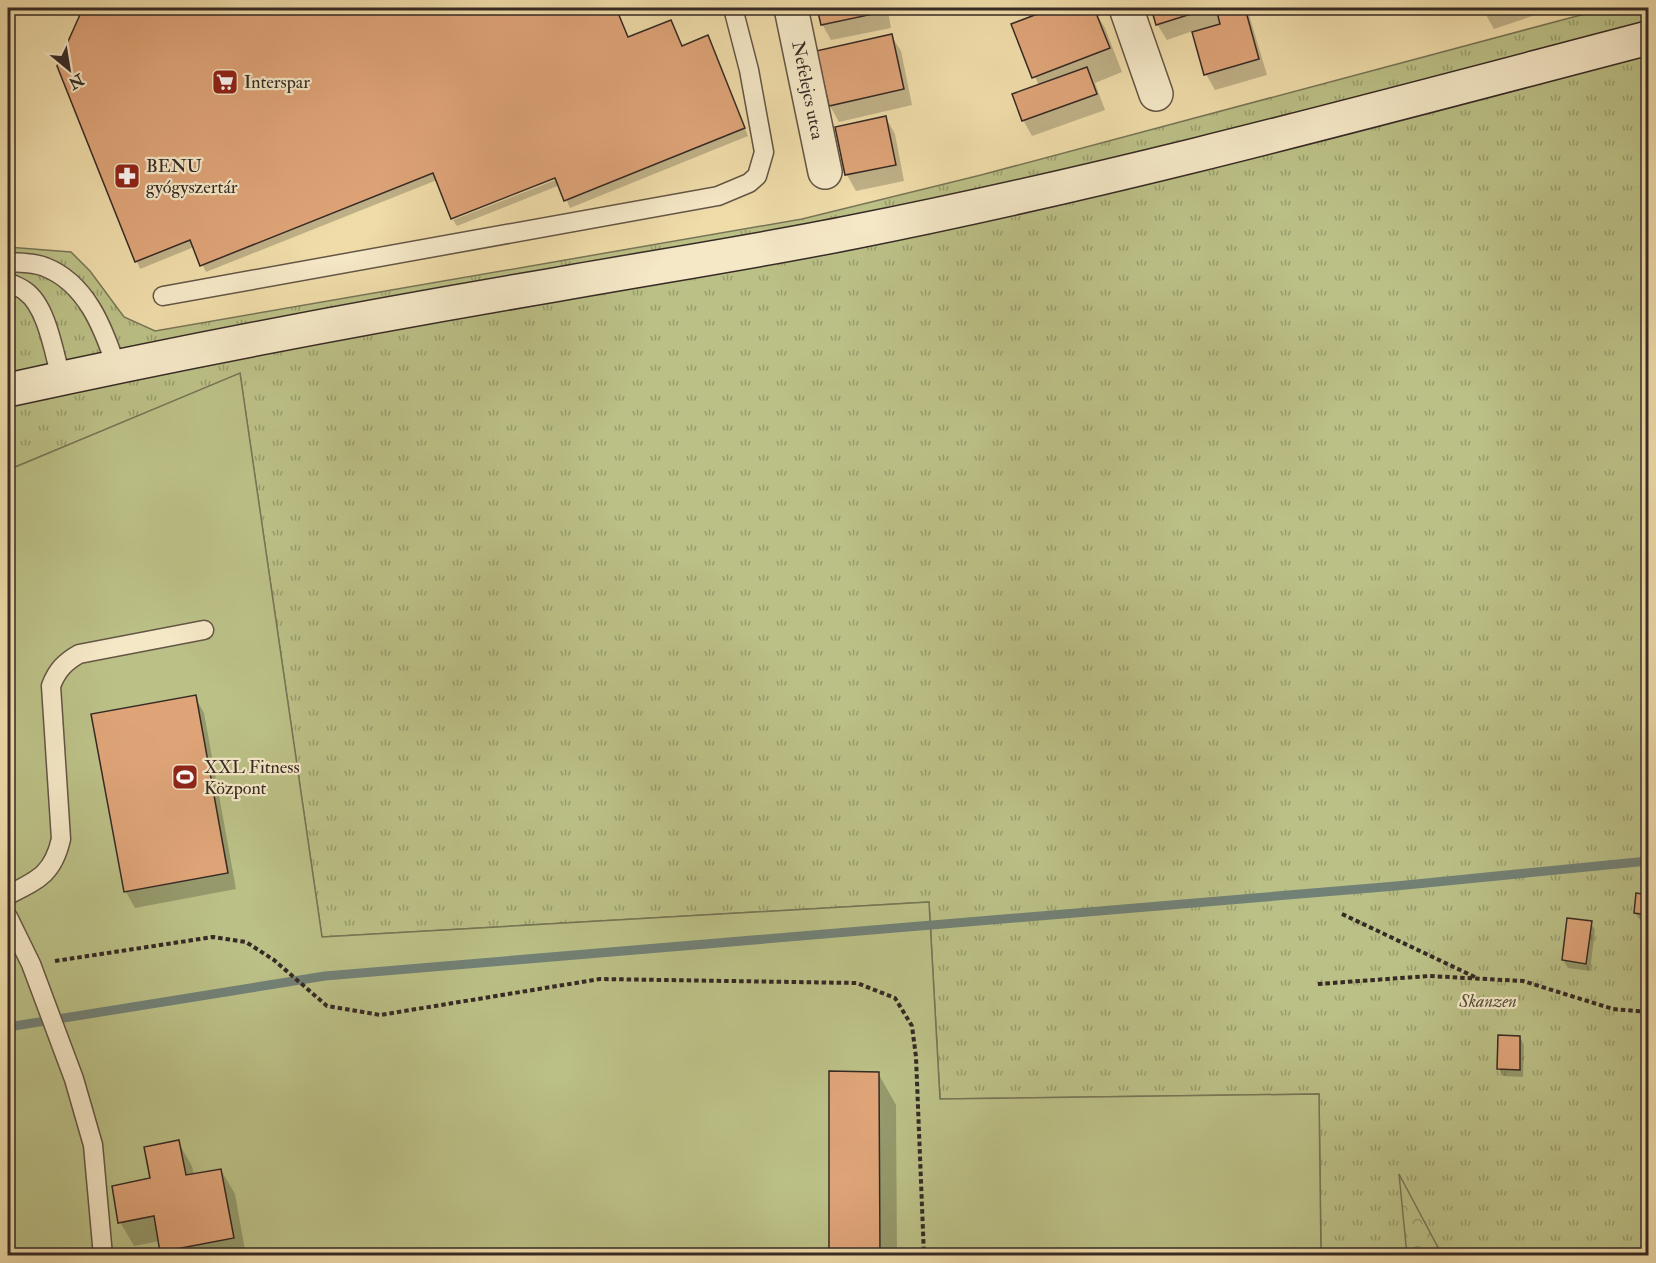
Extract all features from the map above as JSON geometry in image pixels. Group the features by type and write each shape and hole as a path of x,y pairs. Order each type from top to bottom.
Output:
{"street":[{"name":"Nefelejcs utca","path":"791,8 825,172"},
{"path":"1126,8 1155,94"},
{"path":"8,390 116,366 500,294 852,232 1051,190 1165,164 1648,39"}],"lane":[{"path":"163,296 718,196 738,188 757,176 764,152 749,70 733,8"},
{"path":"8,262 43,266 62,275 92,308 105,334 116,366"},
{"path":"8,282 25,291 41,311 61,378"},
{"path":"8,895 30,884 49,870 57,856 61,839 51,686 57,671 79,654 204,630"},
{"path":"8,917 31,964 74,1079 93,1145 103,1256"}],"path":[{"path":"1342,914 1480,979"},
{"path":"31,964 213,937 246,942 274,960 327,1006 380,1016 600,979 857,983 895,998 912,1026 916,1057 924,1256"},
{"path":"1318,984 1429,976 1523,981 1613,1010 1648,1012"}],"green space":[{"name":"Skanzen","path":"1607,8 1648,8 1648,1255 1321,1255 1319,1094 940,1099 929,902 322,937 240,374 8,470 8,247 71,252 90,271 124,317 155,331 802,219 981,175"},
{"path":"240,373 322,937 929,902 940,1099 1319,1094 1321,1255 8,1256 8,470"},
{"path":"1399,1174 1442,1255 1407,1255"}],"building":[{"path":"83,8 616,8 628,37 671,20 682,46 708,35 745,128 564,201 555,178 451,219 433,173 200,266 190,240 135,262 57,66"},
{"path":"817,8 882,8 883,12 821,25"},
{"path":"1053,8 1094,8 1110,48 1032,78 1011,24"},
{"path":"1151,8 1210,8 1156,25"},
{"path":"1216,8 1245,8 1259,59 1204,75 1192,32 1220,24"},
{"path":"892,34 904,89 829,106 816,51"},
{"path":"1087,67 1097,94 1022,121 1012,94"},
{"path":"886,116 896,165 845,175 835,127"},
{"path":"196,695 228,873 124,892 91,714"},
{"path":"1636,893 1648,895 1648,915 1634,913"},
{"path":"1567,918 1592,921 1586,964 1562,960"},
{"path":"1498,1035 1520,1036 1520,1070 1497,1069"},
{"path":"829,1071 879,1072 880,1256 829,1256"},
{"path":"179,1140 186,1175 221,1169 234,1238 160,1252 154,1216 118,1223 112,1186 150,1178 144,1147"}],"waterway":[{"path":"8,1027 325,976 1396,886 1648,861"}],"place":[{"name":"Interspar","path":"225,82"},
{"name":"BENU gyógyszertár","path":"127,176"},
{"name":"XXL Fitness Központ","path":"185,777"}]}
